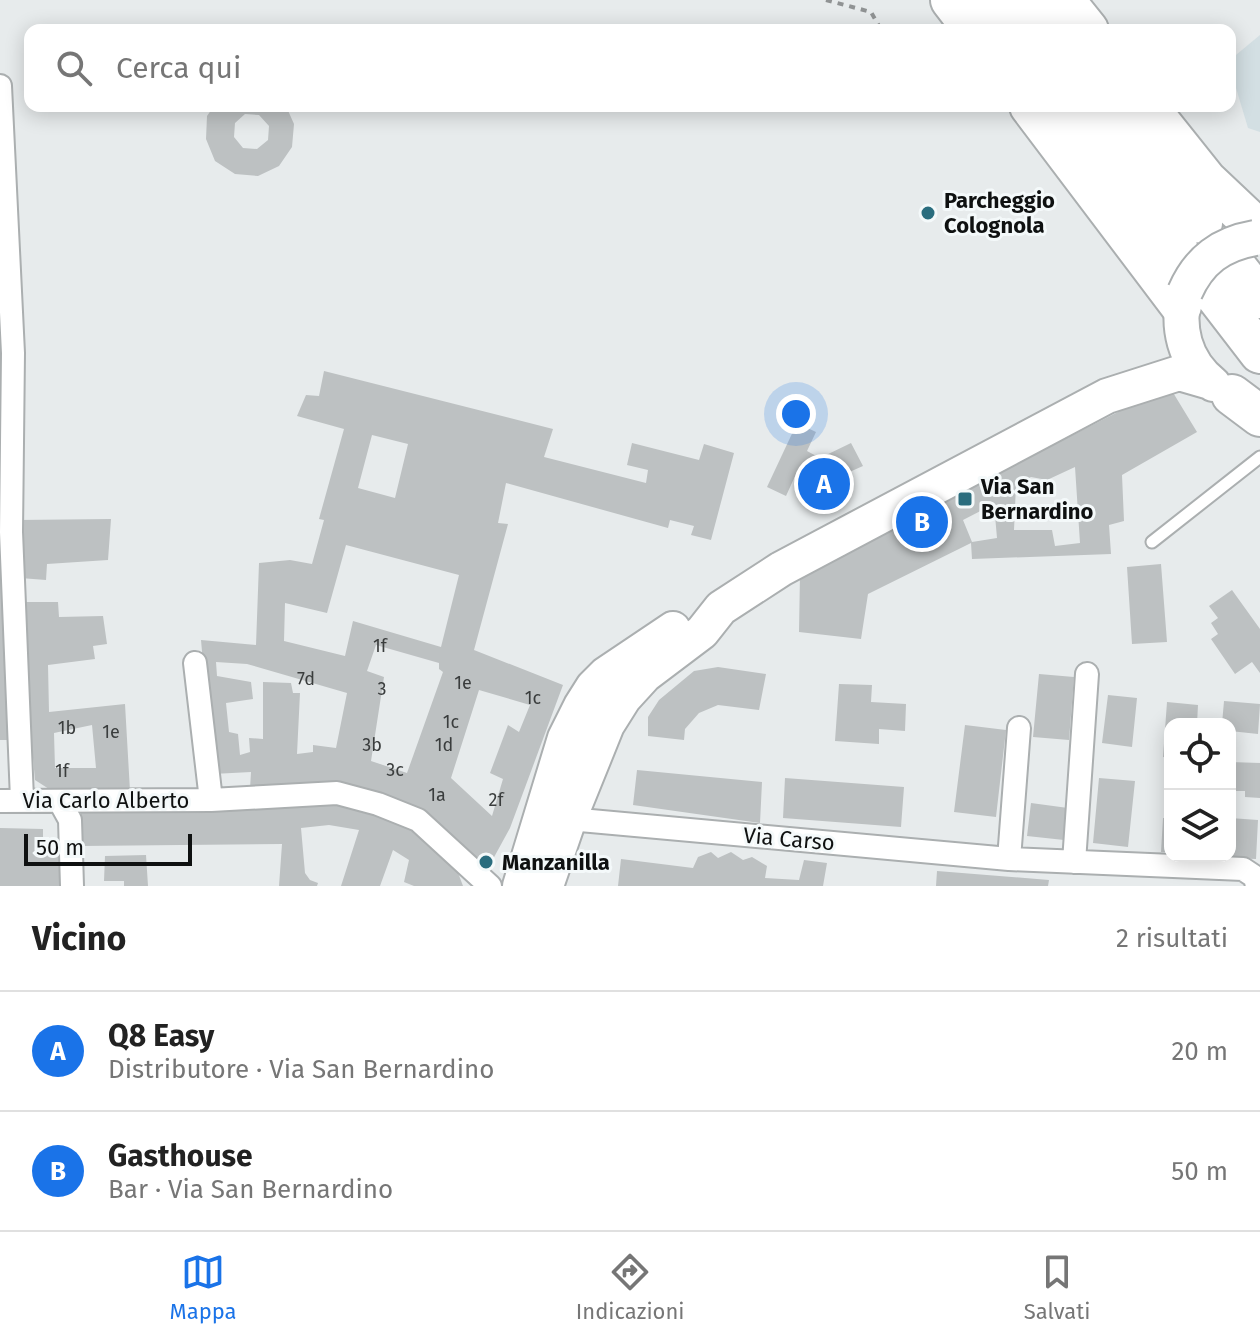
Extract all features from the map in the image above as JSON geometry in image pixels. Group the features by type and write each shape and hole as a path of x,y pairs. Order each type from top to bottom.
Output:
{"highway":[{"path":"951,0 969,24"},
{"path":"984,0 1003,24"},
{"path":"1028,0 1046,24"},
{"path":"1064,0 1083,24"},
{"path":"1037,112 1221,273 1254,327"},
{"path":"1073,112 1189,235 1114,112"},
{"path":"1152,112 1206,180 1221,273"}],"main road":[{"path":"520,886 565,738 593,687 629,657 695,615 721,608 781,569 1107,396 1151,363 1221,273"},
{"path":"1221,273 1192,361 1240,398"},
{"path":"1107,396 1179,373 1240,398"},
{"path":"546,886 607,725 624,698 645,675 702,632 721,608"}],"street":[{"path":"0,86 11,532 11,800"},
{"name":"Via Carlo Alberto","path":"195,663 211,800"},
{"path":"1074,862 1087,674"},
{"path":"1009,859 1019,728"},
{"name":"Via Carlo Alberto","path":"11,800 211,800 337,793 378,804 418,820 490,886"},
{"path":"60,802 70,820 72,886"},
{"name":"Via Carso","path":"569,819 1009,859 1164,862"},
{"name":"Via Carso","path":"1208,862 1243,869 1255,877 1257,886"}],"lane":[{"path":"1152,542 1260,457"}],"path":[{"path":"826,0 871,12 878,24"}],"shaded area":[{"path":"1260,35 1260,132 1248,128 1236,88 1236,55"}],"building":[{"path":"210,112 289,112 294,124 292,147 279,166 258,176 235,174 215,161 206,139","holes":["245,114 259,115 269,126 268,140 257,149 243,148 234,137 235,123"]},
{"path":"2,362 12,740 0,740"},
{"path":"324,371 553,429 544,457 646,483 648,470 627,465 632,443 699,460 704,444 734,453 711,540 691,535 694,526 670,520 668,528 506,483 498,523 508,524 474,650 563,685 510,828 487,870 424,816 427,813 401,801 348,784 250,789 251,772 213,774 201,640 256,645 259,563 290,560 312,564 324,520 319,519 344,429 297,416 306,395 319,396","holes":["372,435 408,444 395,498 358,488","346,545 459,575 441,647 353,621 345,656 284,641 285,603 327,613","376,645 439,663 439,669 443,672 407,773 371,761 384,677 367,671","216,662 247,664 347,693 336,748 313,745 313,752 297,754 300,693 293,693 291,683 263,682 263,739 249,738 250,752 240,755 238,734 229,732 226,703 253,699 251,682 217,676","479,690 530,705 519,732 508,725 490,773 503,779 492,816 451,778"]},
{"path":"1169,386 1197,432 1122,475 1124,521 1109,525 1111,554 972,559 971,543 868,594 861,639 799,632 800,574","holes":["1075,467 1080,543 1055,546 1052,530 1014,530 1016,485 1031,477 1047,480","994,504 997,538 972,542 963,520"]},
{"path":"797,423 816,432 807,451 820,458 851,443 863,466 838,477 848,499 827,512 809,480 796,474 786,496 767,487"},
{"path":"111,519 108,560 47,564 46,580 20,578 18,520"},
{"path":"1161,564 1167,642 1132,644 1127,567"},
{"path":"1232,590 1260,629 1260,673 1252,662 1235,674 1211,639 1218,634 1211,623 1218,618 1209,606"},
{"path":"19,602 58,602 59,617 103,616 107,644 93,646 95,659 48,665 49,712 125,704 130,791 49,789 35,780","holes":["92,725 96,768 55,768 54,733"]},
{"path":"718,667 766,674 759,710 718,705 699,713 685,729 684,740 648,736 648,717 659,700 694,671"},
{"path":"1039,674 1074,677 1069,740 1033,737"},
{"path":"839,684 872,685 871,702 906,704 905,731 879,729 879,744 835,741"},
{"path":"1108,695 1137,698 1132,747 1102,743"},
{"path":"1224,701 1260,704 1258,734 1236,732 1236,718 1223,718"},
{"path":"1167,702 1198,705 1197,718 1166,718"},
{"path":"965,725 1006,730 996,817 954,812"},
{"path":"1236,762 1260,763 1260,798 1245,797 1245,791 1236,791"},
{"path":"637,770 762,782 760,823 633,805"},
{"path":"785,778 904,787 901,827 783,818"},
{"path":"1099,778 1135,781 1128,847 1093,843"},
{"path":"344,801 417,830 457,870 463,886 414,886 404,882 409,860 393,850 380,886 341,886 359,830 329,825 301,828 305,873 310,880 318,883 317,886 279,886 282,844 81,846 81,806"},
{"path":"1031,803 1068,808 1064,840 1027,836"},
{"path":"1163,818 1164,818 1164,852 1161,852"},
{"path":"1236,818 1258,820 1256,859 1236,858"},
{"path":"0,828 43,829 43,850 64,849 67,886 0,886"},
{"path":"711,852 718,858 731,852 743,860 752,857 767,866 765,878 799,880 804,860 827,863 823,886 618,886 621,859 693,868 698,857"},
{"path":"146,855 148,886 124,886 124,881 104,881 105,856"},
{"path":"937,871 1049,880 1048,886 936,886"}],"place":[{"name":"Parcheggio Colognola","path":"928,213"},
{"name":"Q8 Easy","path":"824,484"},
{"name":"Via San Bernardino","path":"965,499"},
{"name":"Gasthouse","path":"922,522"},
{"name":"Manzanilla","path":"486,862"}]}
